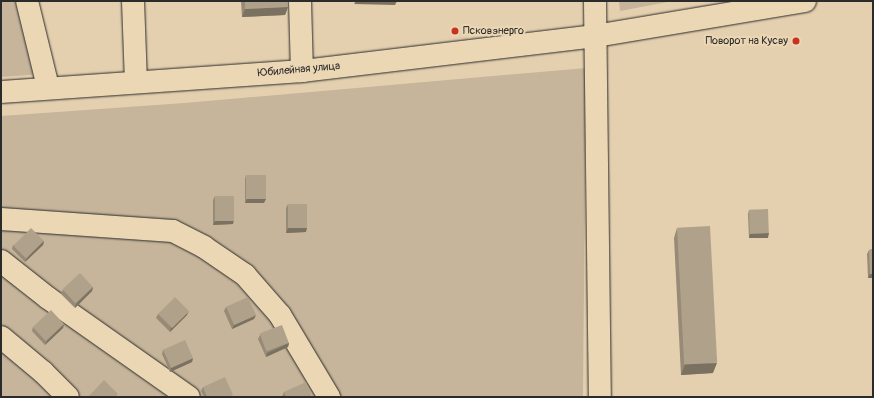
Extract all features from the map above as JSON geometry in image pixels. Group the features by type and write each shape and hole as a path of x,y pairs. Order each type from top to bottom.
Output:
{"street":[{"path":"27,1 48,88"},
{"path":"133,1 136,82"},
{"path":"300,1 302,71"},
{"path":"595,1 600,397"},
{"name":"Юбилейная улица","path":"1,92 302,71 595,36 806,1"},
{"path":"1,219 173,231 204,247 245,275 280,315 329,397"},
{"path":"1,261 48,298 189,397"},
{"path":"1,337 68,397"}],"shaded area":[{"path":"1,1 38,1 43,74 1,77"},
{"path":"619,1 673,1 620,11"},
{"path":"586,68 583,397 1,397 1,116 184,103"}],"building":[{"path":"245,1 287,1 288,7 245,9"},
{"path":"246,175 266,175 266,199 246,199"},
{"path":"215,196 234,196 234,221 215,221"},
{"path":"288,204 307,204 307,228 288,228"},
{"path":"768,209 769,233 750,234 749,210"},
{"path":"710,226 717,363 684,365 677,228"},
{"path":"31,228 44,241 26,258 13,246"},
{"path":"873,249 873,274 870,274 869,250"},
{"path":"80,273 93,287 75,303 62,289"},
{"path":"175,297 189,311 172,328 158,314"},
{"path":"248,297 256,315 234,325 226,307"},
{"path":"51,310 64,324 46,341 33,327"},
{"path":"282,325 289,343 266,351 260,334"},
{"path":"185,340 193,358 171,368 163,350"},
{"path":"225,377 233,395 228,397 207,397 203,387"},
{"path":"104,380 118,394 115,397 88,397"},
{"path":"306,382 312,397 286,397 284,392"}],"place":[{"name":"Псковэнерго","path":"455,31"},
{"name":"Поворот на Кусву","path":"796,41"}]}
